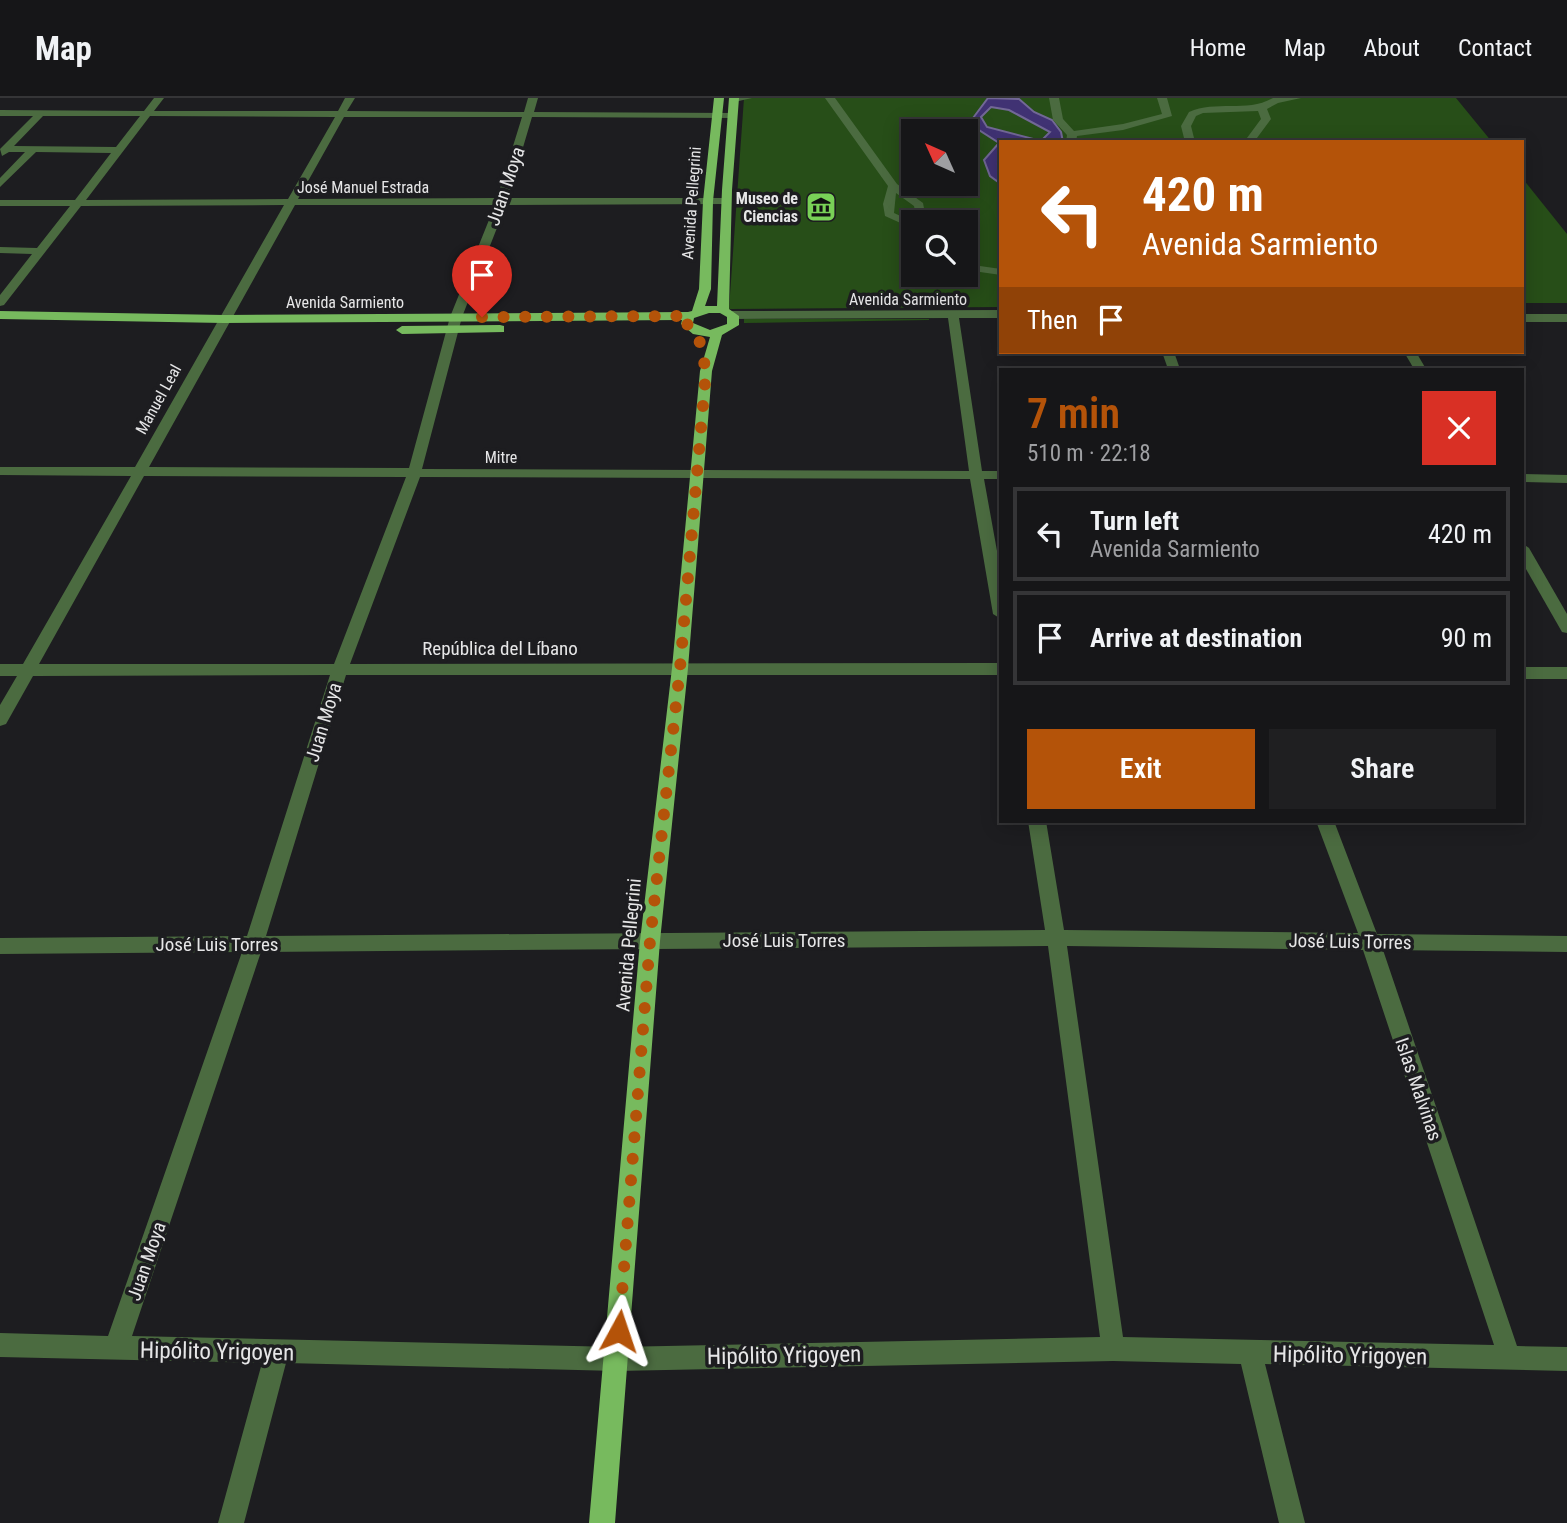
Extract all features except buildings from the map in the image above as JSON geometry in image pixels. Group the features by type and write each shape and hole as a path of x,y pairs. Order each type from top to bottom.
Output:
{"main road":[{"name":"Avenida Pellegrini","path":"706,371 693,321 705,289 708,201 719,98"},
{"name":"Avenida Pellegrini","path":"729,317 726,201 734,100"},
{"name":"Avenida Sarmiento","path":"0,315 221,324"},
{"path":"693,321 729,317"},
{"path":"693,321 717,333 729,317"},
{"name":"Avenida Sarmiento","path":"0,326 693,321"},
{"name":"Avenida Pellegrini","path":"602,1523 650,941 680,668 706,371 717,333"}],"street":[{"path":"0,303 159,98"},
{"name":"Manuel Leal","path":"0,720 350,98"},
{"name":"Juan Moya","path":"116,1348 254,944 339,671 414,474 455,324 501,203 533,98"},
{"path":"734,100 747,98"},
{"path":"830,98 893,186 919,205 922,217 912,222 898,221"},
{"path":"1054,98 1058,120 1072,138 1167,116 1161,98"},
{"path":"1190,140 1186,126 1192,114 1201,110 1297,98"},
{"path":"1250,140 1266,119 1265,103"},
{"path":"0,113 732,115"},
{"path":"3,152 41,113"},
{"path":"0,184 33,150"},
{"path":"3,152 120,150"},
{"path":"0,162 20,163"},
{"path":"893,186 888,205 889,214 901,224"},
{"name":"José Manuel Estrada","path":"0,202 76,204 726,201"},
{"path":"0,250 41,251"},
{"path":"978,269 999,272"},
{"name":"Avenida Sarmiento","path":"954,320 999,314"},
{"name":"Avenida Sarmiento","path":"729,317 954,320 999,325"},
{"path":"1524,318 1567,318"},
{"path":"954,320 976,475 999,603"},
{"path":"1524,328 1567,329"},
{"name":"Mitre","path":"0,471 999,475"},
{"path":"1524,478 1567,479"},
{"path":"1524,552 1567,628"},
{"name":"República del Líbano","path":"0,670 999,669"},
{"path":"1524,673 1567,673"},
{"path":"1037,823 1056,937 1112,1349"},
{"name":"Islas Malvinas","path":"1326,823 1370,941 1510,1359"},
{"name":"José Luis Torres","path":"0,946 1056,937 1567,944"},
{"name":"Hipólito Yrigoyen","path":"0,1345 617,1359 1112,1349 1567,1359"},
{"path":"231,1523 277,1352"},
{"path":"1250,1352 1292,1523"}],"green space":[{"path":"744,98 1456,98 1490,140 999,140 999,307 729,309"},
{"path":"1524,180 1567,234 1567,303 1524,303"},
{"path":"744,319 929,319 929,320 744,323"}],"shaded area":[{"path":"988,98 1019,99 1034,112 1052,120 1061,132 1063,140 1042,140 1050,132 1009,110 991,107 981,117 987,127 1037,140 999,140 999,143 979,130 978,119 973,118"},
{"path":"999,143 999,183 990,176 984,160"}],"place":[{"name":"Museo de Ciencias","path":"821,207"}],"route":[{"path":"482,317 689,316 687,324 699,339 706,371 680,668 650,941 619,1331"}]}
